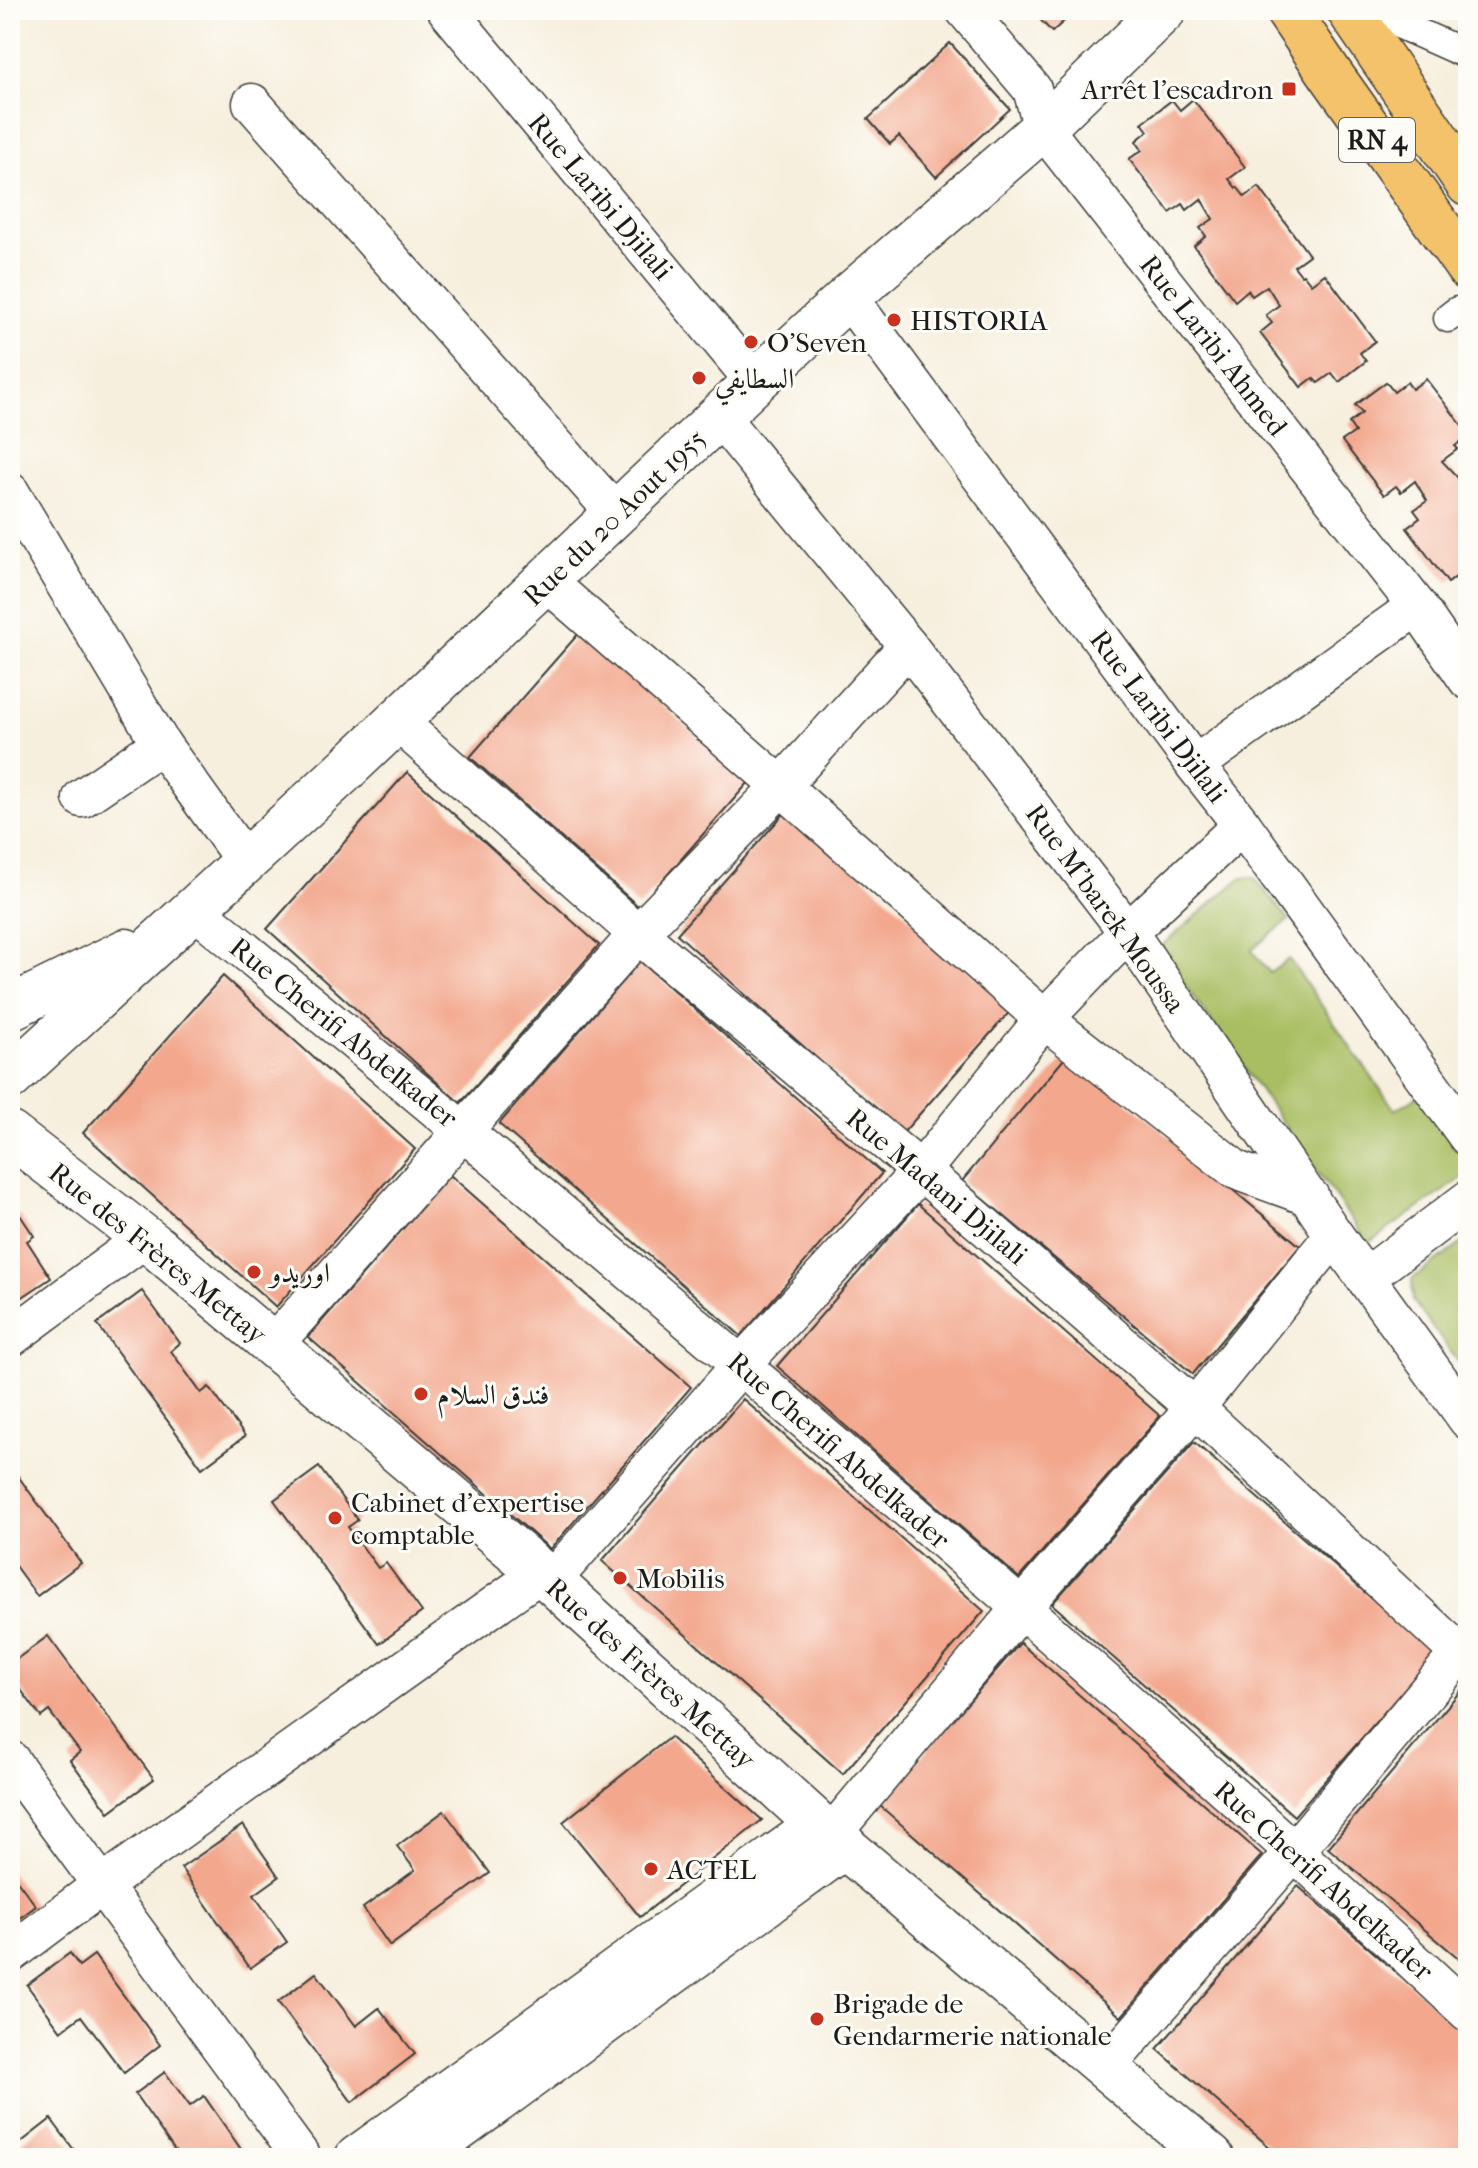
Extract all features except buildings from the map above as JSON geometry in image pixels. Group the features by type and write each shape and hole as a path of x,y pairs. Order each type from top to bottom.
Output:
{"highway":[{"name":"RN 4","path":"1287,10 1468,268"},
{"name":"RN 4","path":"1349,10 1468,184"}],"street":[{"name":"Rue Laribi Djilali","path":"447,10 755,382"},
{"name":"Rue Laribi Ahmed","path":"965,10 1032,89 1043,128 1417,606 1468,680"},
{"name":"Rue du 20 Aout 1955","path":"10,1078 397,721 755,382 1043,128 1164,10"},
{"path":"1394,22 1468,55"},
{"path":"252,103 617,515"},
{"name":"Rue Laribi Djilali","path":"848,297 1242,825 1468,1137"},
{"name":"Rue M'barek Moussa","path":"719,416 908,646 1128,932 1334,1235 1468,1420"},
{"path":"10,492 161,744 245,861"},
{"path":"546,581 1044,1019 1236,1170 1310,1197"},
{"path":"1195,765 1417,606"},
{"path":"273,1345 638,934 781,786 908,646"},
{"name":"Rue Madani Djilali","path":"397,721 638,934 921,1171 1195,1408 1463,1658"},
{"path":"82,798 161,744"},
{"path":"10,1954 102,1885 546,1577 921,1171 1044,1019 1128,932 1242,825"},
{"path":"10,1008 182,918"},
{"name":"Rue Cherifi Abdelkader","path":"182,918 463,1130 741,1365 1295,1850 1468,2012"},
{"name":"Rue des Frères Mettay","path":"10,1134 145,1238 546,1577 831,1835 1212,2158"},
{"path":"1365,1278 1468,1200"},
{"path":"419,2158 831,1835 1021,1608 1195,1408 1334,1235"},
{"path":"10,1338 145,1238"},
{"path":"1106,2067 1463,1658"},
{"path":"10,1760 302,2158"},
{"path":"357,2158 831,1835"}],"green space":[{"path":"1254,877 1289,920 1251,950 1270,973 1289,959 1395,1110 1421,1094 1468,1165 1468,1174 1368,1243 1159,948 1241,878"},
{"path":"1468,1239 1468,1375 1413,1301 1412,1279"}],"place":[{"name":"Arrêt l'escadron","path":"1289,89"},
{"name":"HISTORIA","path":"894,320"},
{"name":"O'Seven","path":"751,342"},
{"name":"السطايفي","path":"699,378"},
{"name":"اوريدو","path":"254,1272"},
{"name":"فندق السلام","path":"421,1394"},
{"name":"Cabinet d'expertise comptable","path":"335,1518"},
{"name":"Mobilis","path":"620,1578"},
{"name":"ACTEL","path":"651,1869"},
{"name":"Brigade de Gendarmerie nationale","path":"817,2019"}]}
